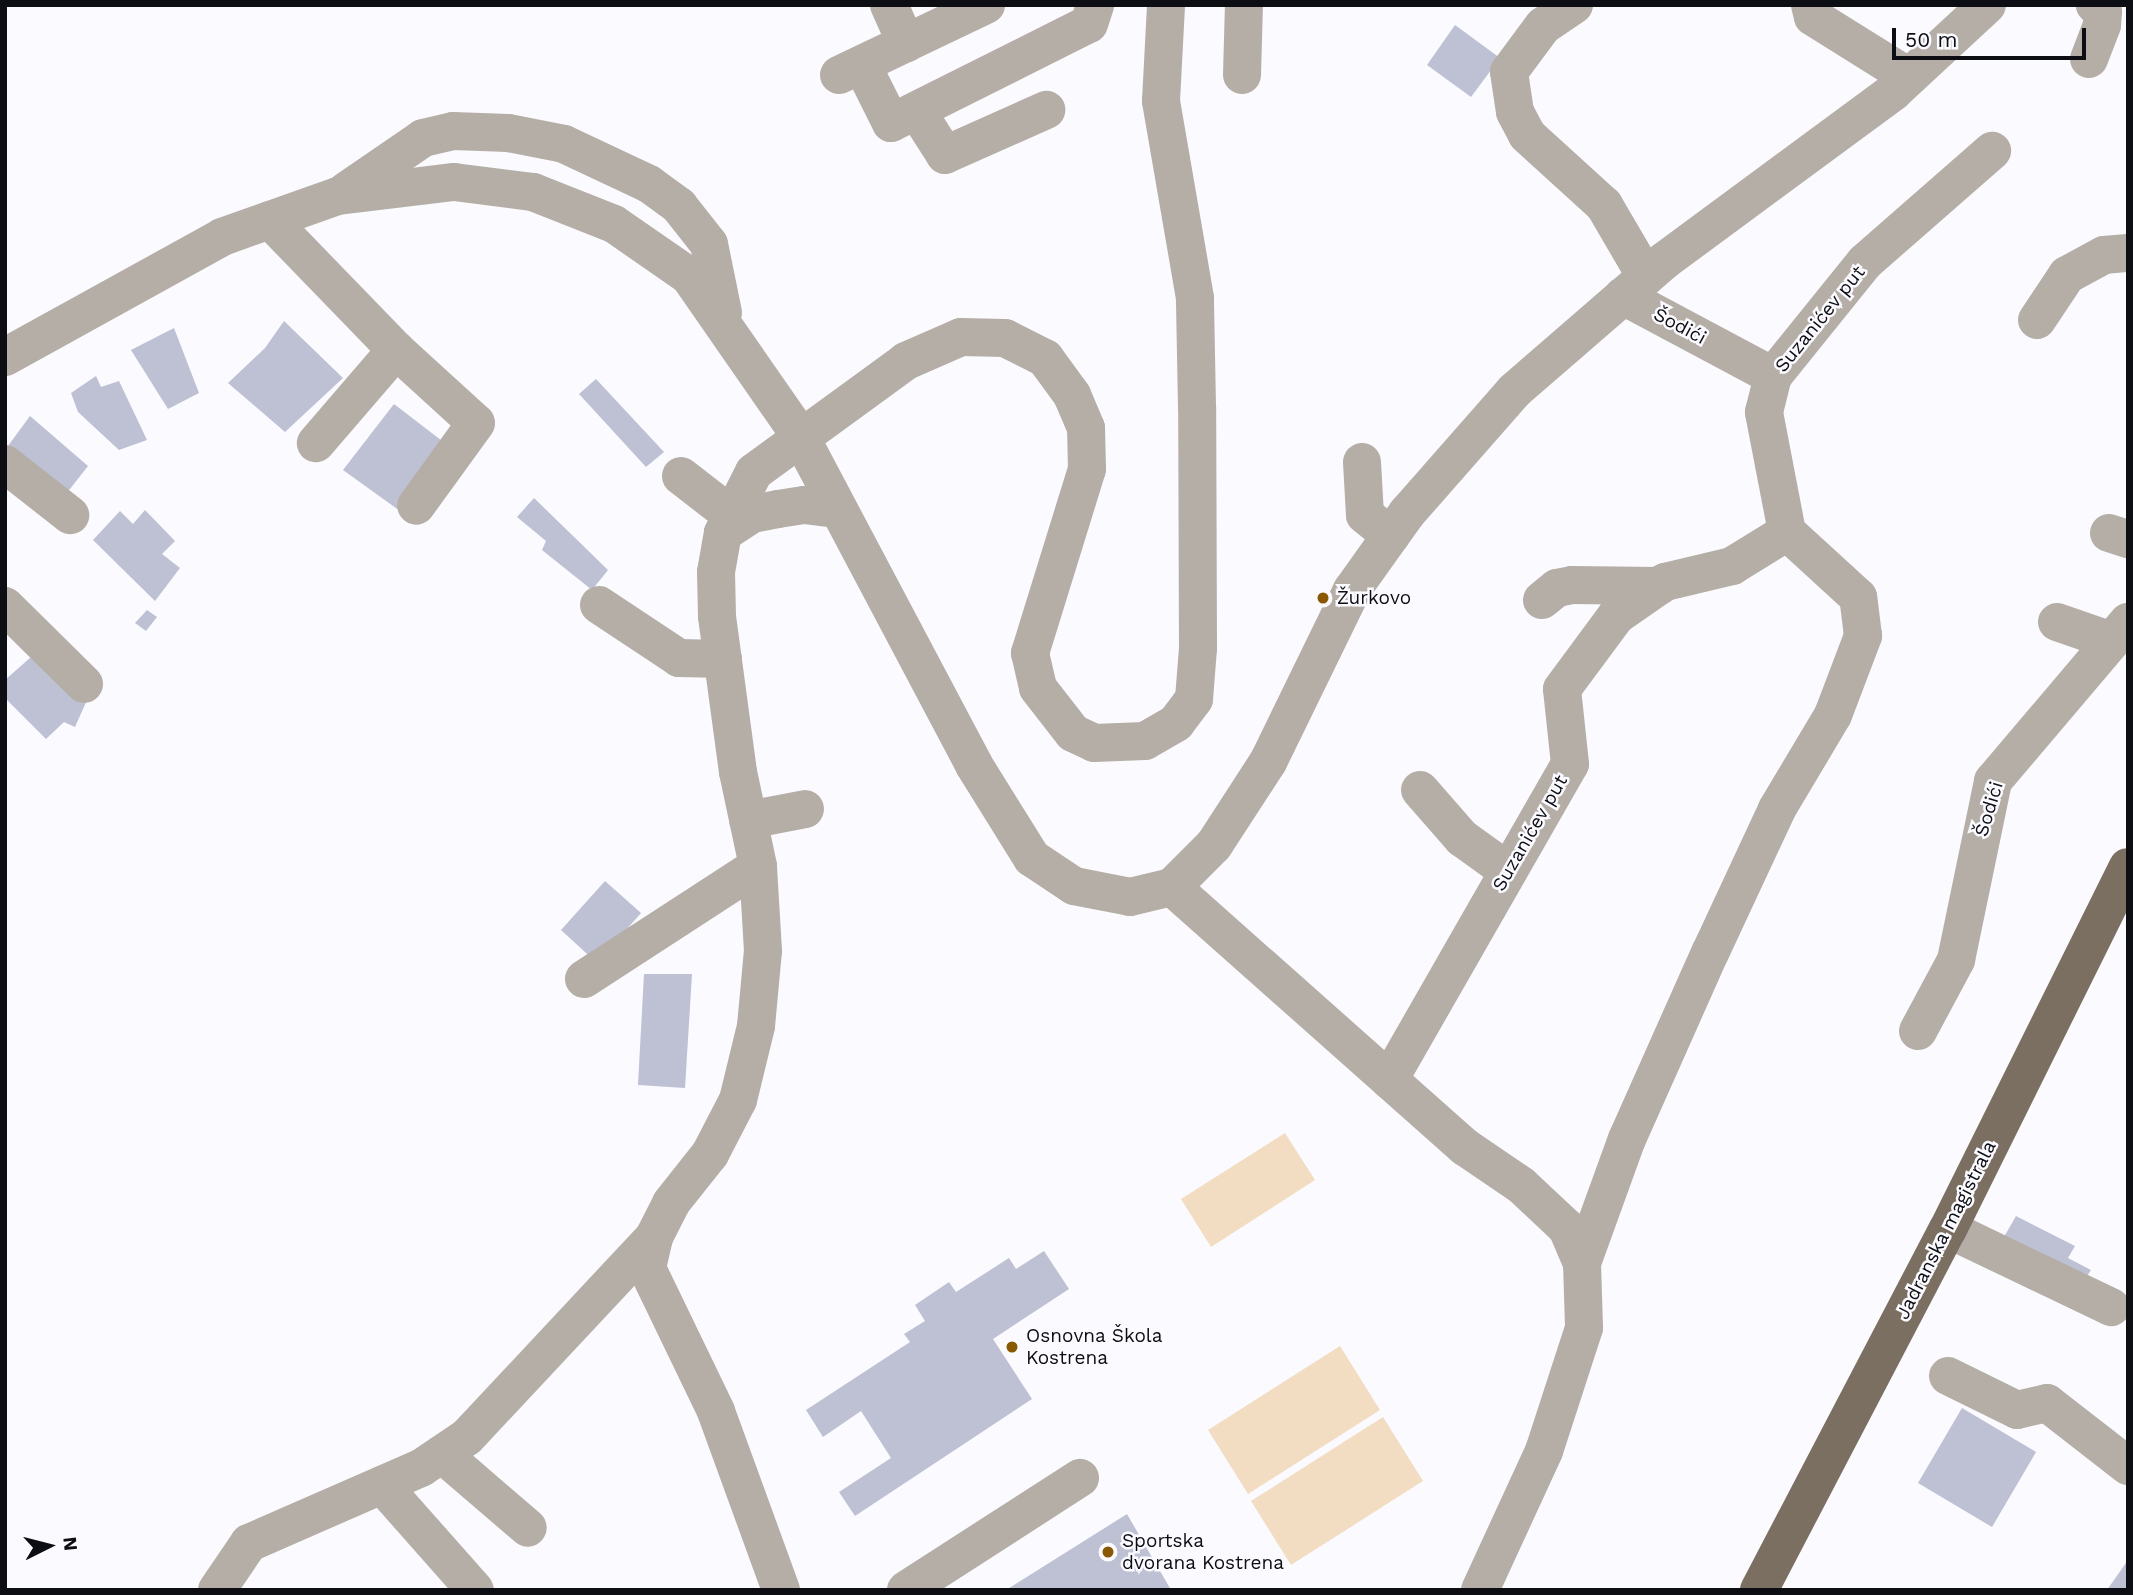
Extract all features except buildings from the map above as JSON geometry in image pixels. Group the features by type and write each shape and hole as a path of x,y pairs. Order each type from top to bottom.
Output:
{"main road":[{"name":"Jadranska magistrala","path":"1759,1590 1948,1229 2128,867"}],"street":[{"path":"889,5 906,43"},
{"path":"986,5 850,71 891,123 1089,24 1095,5"},
{"path":"767,1583 716,1411 647,1268 654,1237 671,1203 710,1154 738,1100 756,1026 763,951 758,866 748,820 723,659 716,572 727,523 754,472 906,360 961,337 1004,338 1045,358 1072,395 1086,428 1087,469 1030,653 1038,688 1073,733 1094,743 1145,741 1176,723 1194,699 1198,648 1195,298 1161,101 1166,5"},
{"path":"1242,75 1244,5"},
{"path":"1574,5 1543,26 1509,72 1515,112 1527,135 1604,205 1635,286"},
{"path":"1810,5 1813,17 1909,77"},
{"path":"5,356 222,237 338,196 454,182 533,192 614,224 689,276 800,436 974,765 1032,858 1074,886 1130,897 1172,887 1214,845 1268,762 1352,590 1391,536 1514,391 1635,286 1909,77 1987,5"},
{"path":"2089,59 2102,25 2103,12 2095,5"},
{"path":"917,111 945,155 1046,110"},
{"path":"338,196 423,138 453,131 508,133 564,144 649,184 679,206 709,244 726,327"},
{"name":"Suzanićev put","path":"1389,1080 1570,764 1562,689 1616,616 1659,586 1732,566 1787,532 1764,412 1773,376 1865,262 1992,151"},
{"path":"270,220 396,350 476,422 416,506"},
{"path":"2037,320 2067,275 2104,255 2128,253"},
{"name":"Šodići","path":"1635,286 1773,376"},
{"path":"316,443 396,350"},
{"path":"1362,462 1365,515 1391,536"},
{"path":"5,464 70,515"},
{"path":"681,476 727,523"},
{"path":"727,523 752,514 804,505 838,509"},
{"path":"1582,1263 1627,1139 1704,965 1777,809 1833,715 1863,636 1858,597 1787,532"},
{"path":"1542,600 1557,588 1572,585 1659,586"},
{"path":"598,605 679,658 723,659"},
{"path":"5,606 84,684"},
{"path":"2057,622 2120,631"},
{"name":"Šodići","path":"1917,1031 1956,960 1993,781 2120,631"},
{"path":"1420,790 1461,838 1508,872"},
{"path":"748,820 805,809"},
{"path":"584,979 758,866"},
{"path":"1172,887 1465,1147 1521,1185 1567,1228 1582,1263 1584,1328 1544,1451 1480,1590"},
{"path":"1948,1229 2111,1307"},
{"path":"217,1590 249,1543 382,1485 442,1454 467,1437 654,1237"},
{"path":"1948,1376 2017,1410 2048,1404 2128,1466"},
{"path":"442,1454 528,1528"},
{"path":"906,1590 1080,1478"},
{"path":"382,1485 475,1590"}],"shaded area":[{"path":"1285,1133 1315,1180 1211,1247 1181,1199"},
{"path":"1340,1346 1380,1410 1248,1494 1208,1430"},
{"path":"1383,1417 1423,1481 1291,1565 1251,1501"}],"place":[{"name":"Žurkovo","path":"1323,598"},
{"name":"Osnovna Škola Kostrena","path":"1012,1347"},
{"name":"Sportska dvorana Kostrena","path":"1108,1552"}]}
